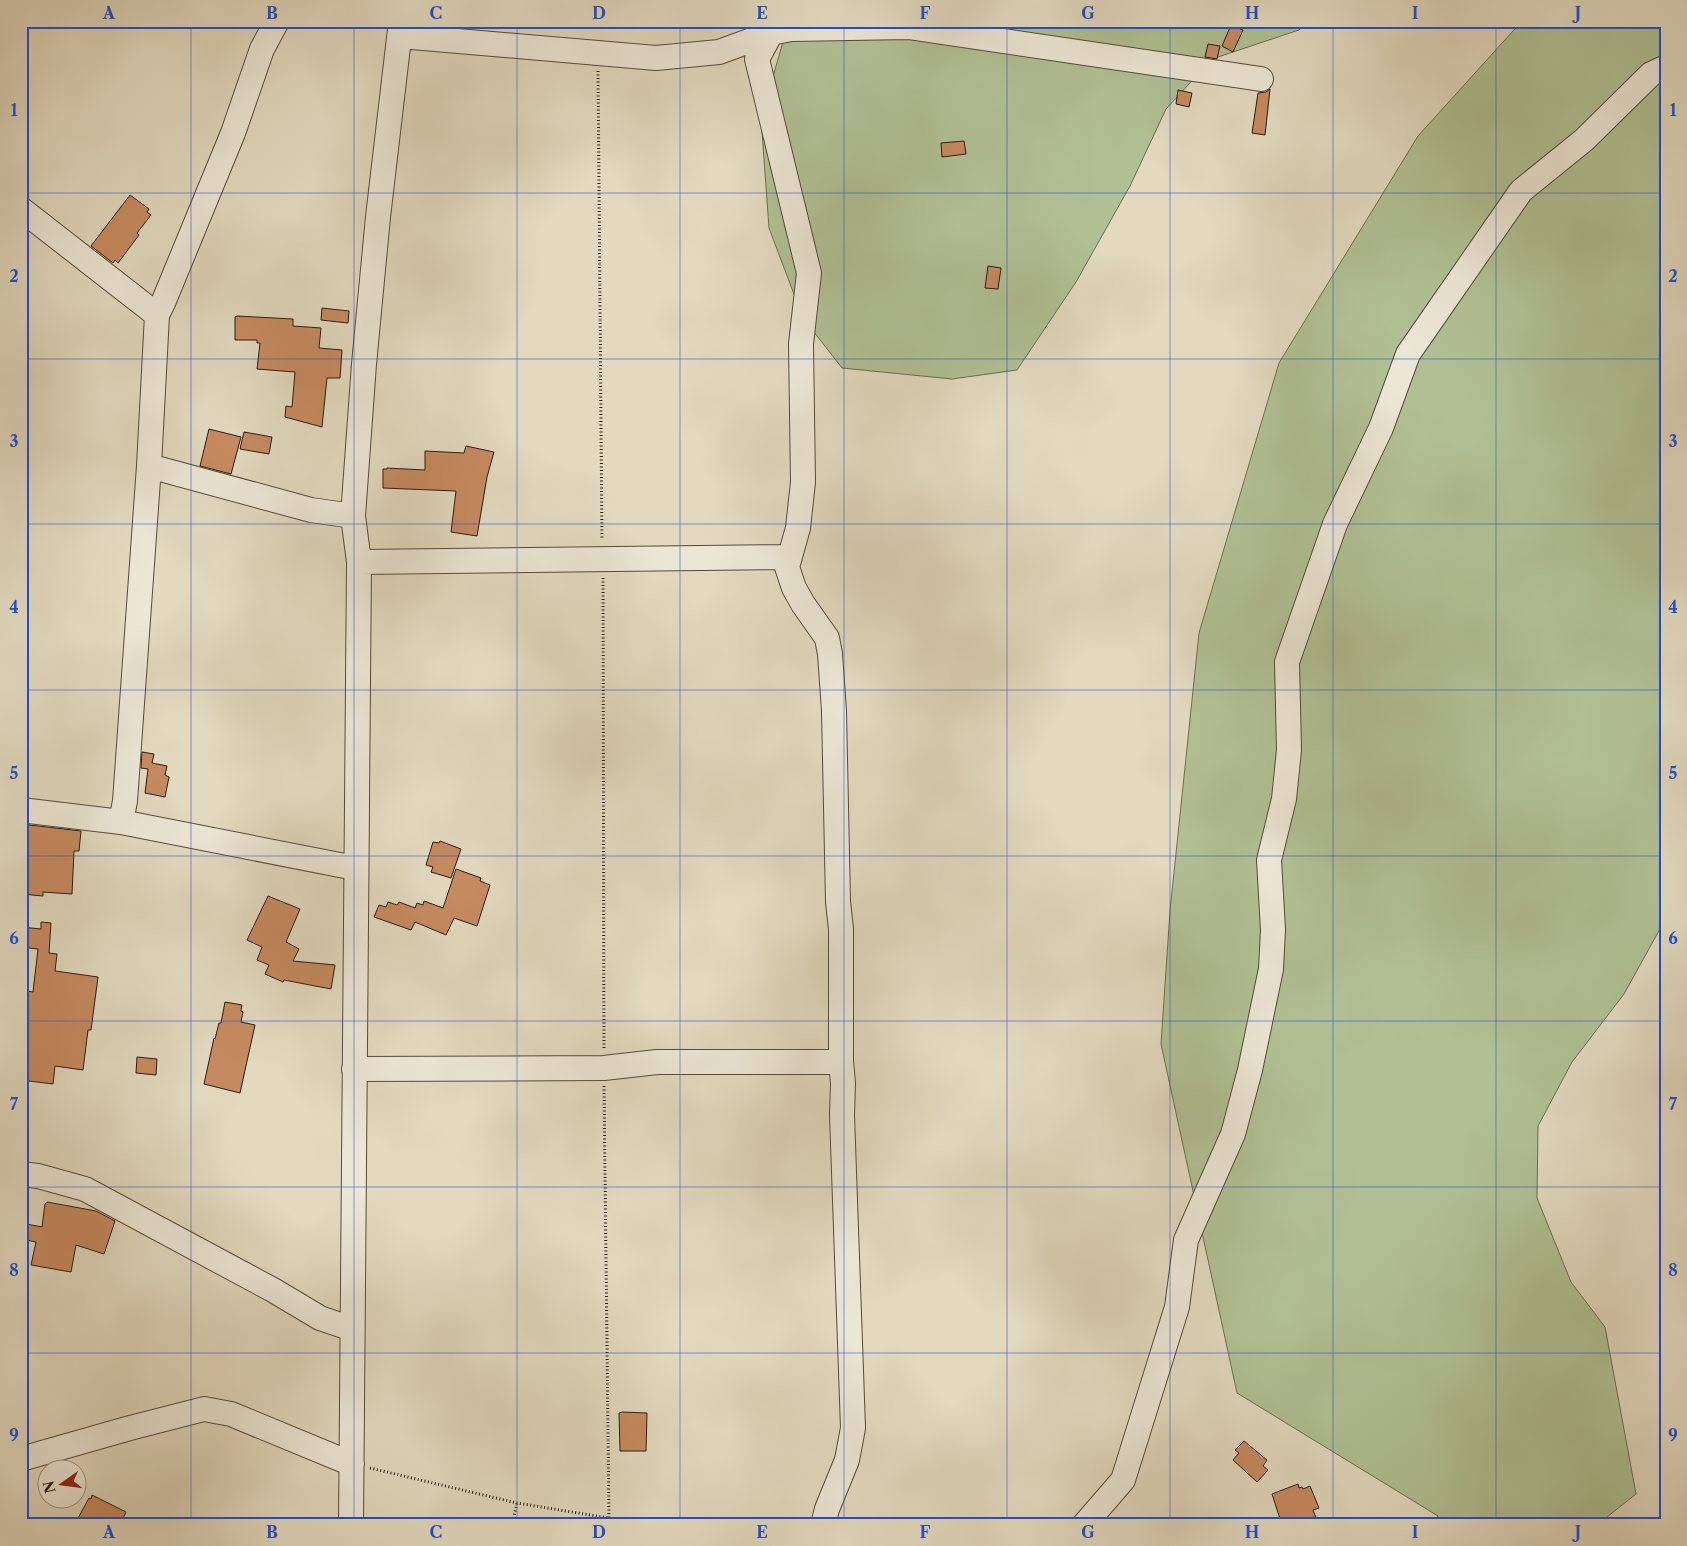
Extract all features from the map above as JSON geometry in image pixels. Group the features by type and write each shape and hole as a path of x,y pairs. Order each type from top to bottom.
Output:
{"street":[{"path":"121,822 125,801 149,466 156,315 163,303 233,133 262,49 277,21"},
{"path":"772,27 757,58 809,273 801,344 803,482 798,528 787,567 794,588 826,638 830,654 834,711 838,902 841,929 842,1115 852,1428 847,1460 823,1525"},
{"path":"351,1525 359,562 353,516 366,344 401,29 598,54 656,58 719,52 772,27 791,29 908,27 1261,79"},
{"path":"1084,1525 1123,1480 1177,1306 1186,1240 1233,1134 1250,1070 1271,969 1274,930 1269,860 1284,799 1290,750 1287,662 1335,524 1381,428 1408,354 1521,191 1584,140 1651,74 1666,67"},
{"path":"21,209 156,315"},
{"path":"149,466 312,510 353,516"},
{"path":"359,562 790,557"},
{"path":"21,810 121,822 355,868"},
{"path":"354,1069 604,1068 657,1062 841,1062"},
{"path":"21,1174 38,1176 85,1189 273,1290 320,1318 352,1329"},
{"path":"21,1459 204,1409 231,1414 352,1464"}],"path":[{"path":"598,54 603,560 604,1068 609,1518"},
{"path":"352,1464 517,1503 651,1525"},
{"path":"512,1525 517,1503"},
{"path":"1012,1525 1032,1520 1057,1525"}],"green space":[{"path":"789,21 1307,21 1299,30 1212,59 1166,109 1130,186 1076,282 1017,370 952,379 842,368 803,318 769,228 761,118"},
{"path":"1522,21 1666,21 1666,918 1624,994 1572,1062 1538,1126 1537,1198 1571,1282 1605,1327 1636,1494 1597,1525 1433,1525 1438,1516 1237,1393 1161,1044 1170,911 1199,633 1279,363 1418,136"}],"building":[{"path":"1231,25 1243,30 1233,52 1222,46"},
{"path":"1208,44 1220,46 1217,59 1205,57"},
{"path":"1270,89 1265,135 1252,133 1258,93 1266,92"},
{"path":"1178,90 1192,93 1189,107 1176,104"},
{"path":"964,141 966,154 942,157 941,143"},
{"path":"130,195 149,209 147,212 151,215 118,263 115,260 113,263 91,246"},
{"path":"988,266 1001,268 998,289 985,288"},
{"path":"322,308 349,311 348,323 321,320"},
{"path":"235,317 293,319 293,326 321,328 319,348 342,350 340,378 327,378 322,427 285,417 286,406 292,407 295,372 257,369 260,343 257,343 257,340 235,340"},
{"path":"209,429 241,437 231,474 200,466"},
{"path":"244,432 272,437 269,454 240,449"},
{"path":"466,446 494,452 487,477 477,536 451,532 456,491 383,488 383,469 425,470 425,451 464,453"},
{"path":"142,752 154,754 152,763 167,766 165,775 169,777 165,797 145,793 148,769 141,768"},
{"path":"21,824 81,831 79,851 74,851 72,894 43,892 43,896 21,894"},
{"path":"440,841 461,849 451,878 431,872 433,867 426,865 433,842 439,843"},
{"path":"456,869 481,878 480,881 490,885 477,926 454,918 446,935 415,922 411,930 374,917 379,905 386,907 388,902 397,905 399,902 415,908 417,903 423,905 424,901 443,908"},
{"path":"268,896 300,909 286,942 299,949 293,961 335,965 331,989 284,980 283,982 265,974 269,965 257,960 262,947 247,940"},
{"path":"41,922 51,923 49,953 57,954 55,971 98,977 91,1030 88,1030 83,1070 55,1066 53,1084 21,1080 21,1012 24,1012 27,991 33,992 38,949 21,947 21,927 41,929"},
{"path":"225,1002 242,1005 241,1022 255,1025 240,1093 204,1084 214,1038 219,1023 221,1023"},
{"path":"137,1057 157,1059 156,1075 136,1073"},
{"path":"47,1202 96,1211 115,1221 104,1254 76,1245 71,1272 31,1265 36,1242 21,1239 21,1223 42,1227 45,1204"},
{"path":"619,1413 647,1413 646,1451 620,1451"},
{"path":"1244,1441 1267,1460 1263,1466 1268,1470 1257,1482 1233,1460 1239,1453 1235,1450"},
{"path":"1298,1484 1299,1488 1302,1487 1303,1489 1310,1486 1319,1508 1313,1510 1319,1525 1282,1525 1272,1494"},
{"path":"92,1495 126,1512 120,1525 86,1525 77,1520 84,1508 88,1508 88,1500 91,1499"}]}
